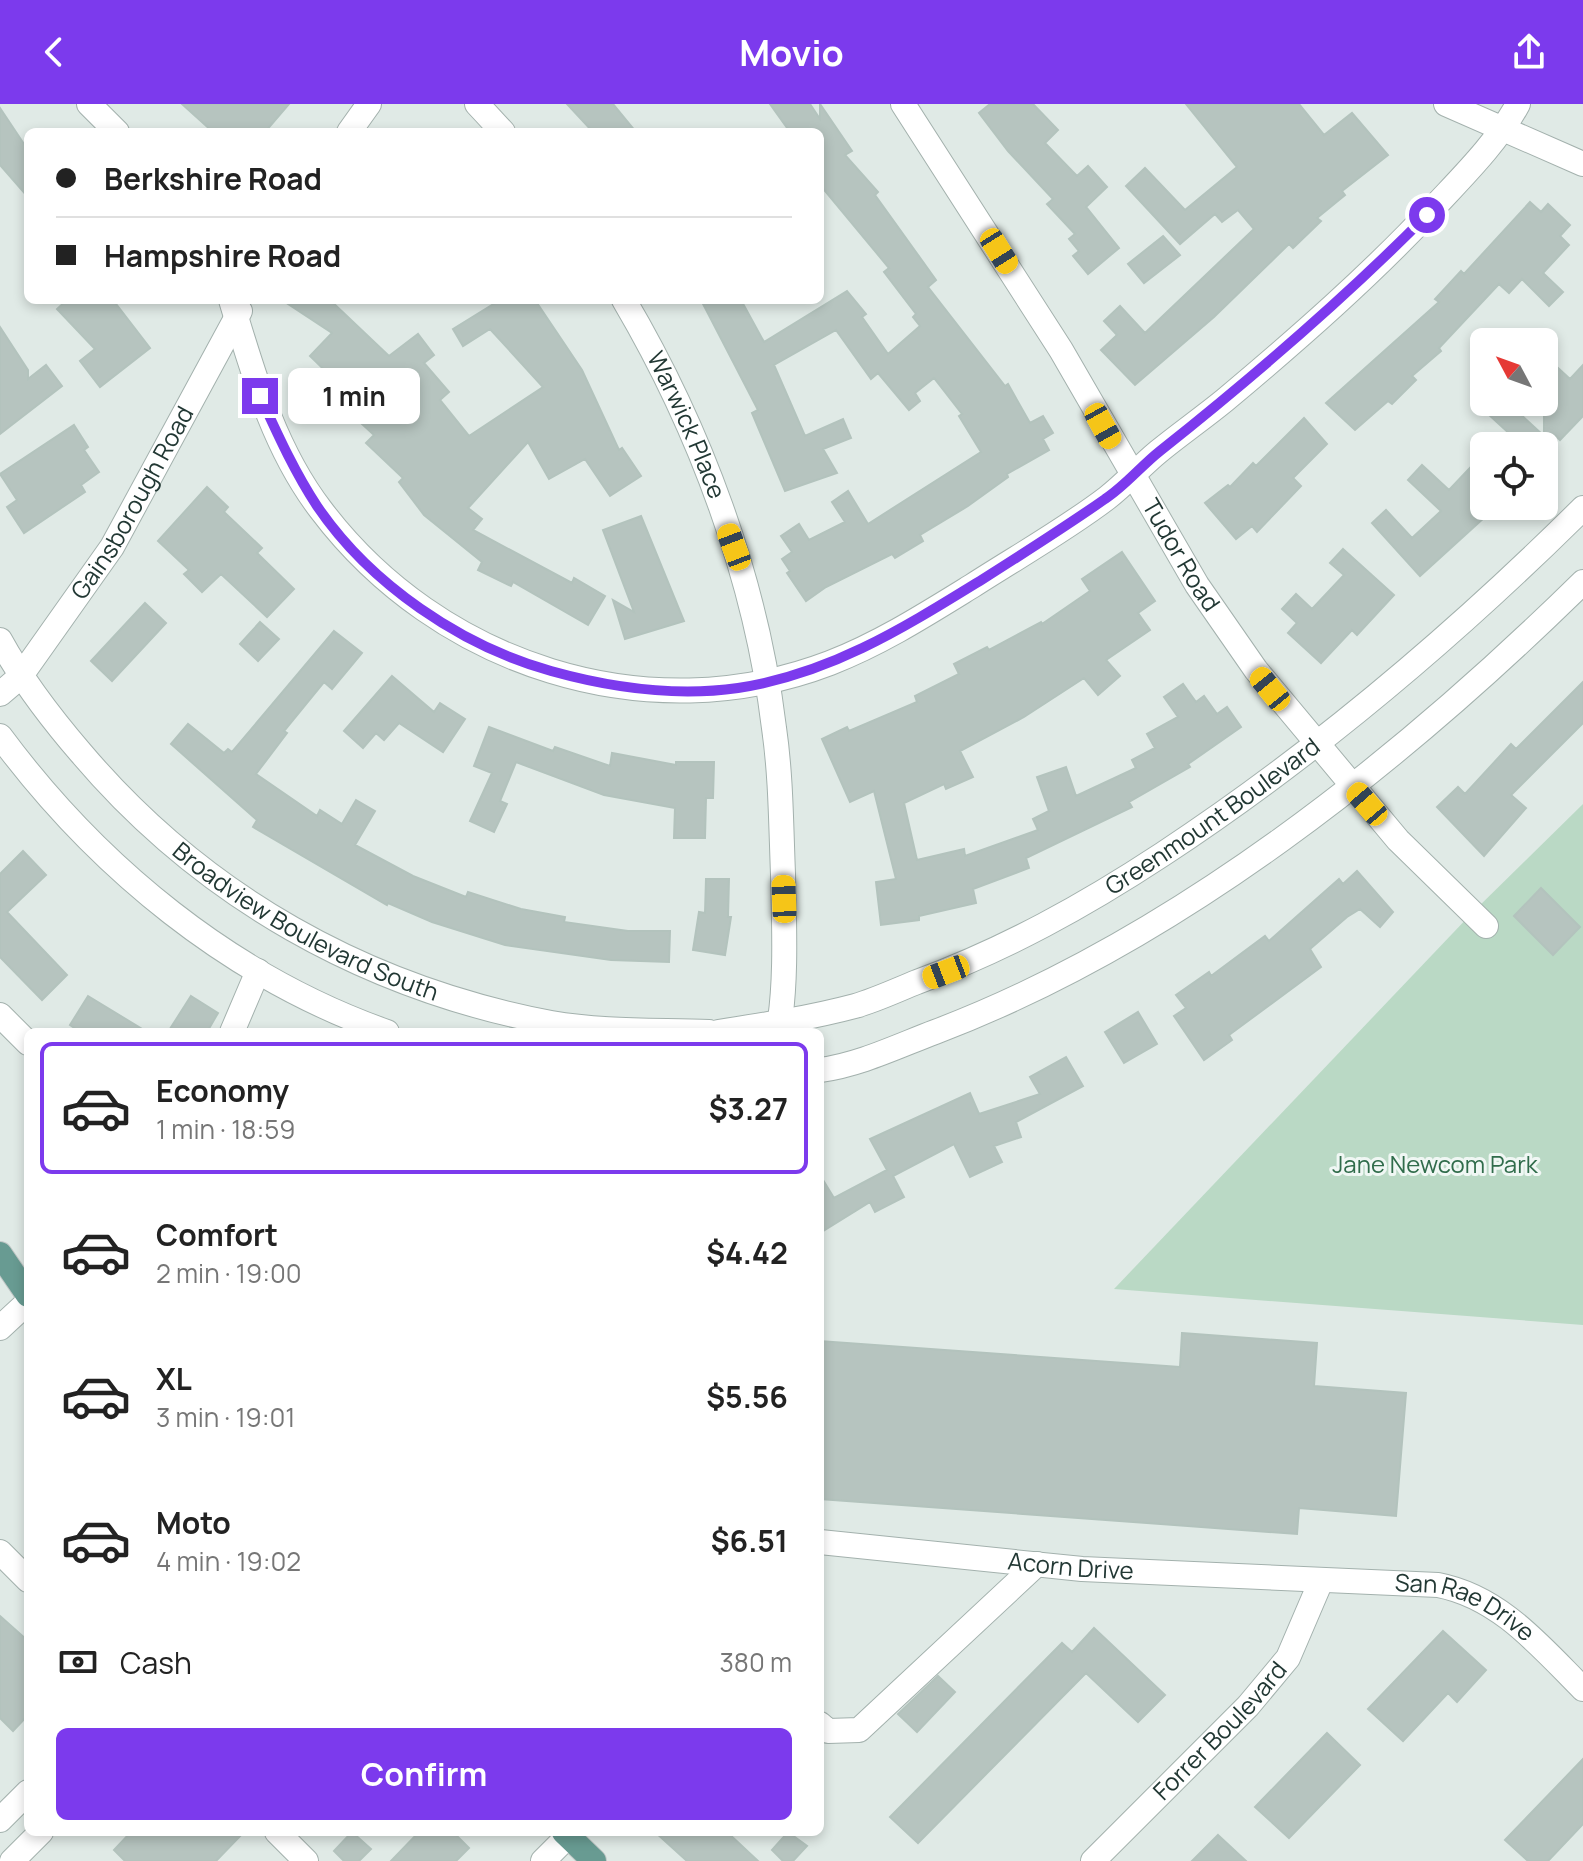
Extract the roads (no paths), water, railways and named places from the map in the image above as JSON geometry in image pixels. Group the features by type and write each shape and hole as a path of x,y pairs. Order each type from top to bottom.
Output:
{"main road":[{"path":"0,1254 24,1292"},
{"path":"0,1280 24,1295"},
{"path":"571,1836 594,1861"}],"street":[{"path":"89,104 113,128"},
{"path":"352,128 369,104"},
{"path":"477,104 499,128"},
{"name":"Tudor Road","path":"903,104 1061,350 1131,476 1197,585 1256,670 1398,840 1486,926"},
{"path":"1446,104 1583,164"},
{"path":"238,306 260,396 294,467 319,508 380,575 450,628 485,648 528,665 617,686 701,692 767,681 827,664 889,638 1109,496 1286,349 1371,271 1467,172 1518,104"},
{"name":"Warwick Place","path":"626,304 679,404 734,547 767,681 780,804 784,899 779,1028"},
{"name":"Gainsborough Road","path":"0,694 20,677 112,547 238,306"},
{"name":"Greenmount Boulevard","path":"779,1028 858,1005 975,961 1093,900 1212,822 1319,745 1507,583 1583,508"},
{"path":"825,1073 995,1009 1120,945 1230,873 1351,787 1430,722 1583,582"},
{"name":"Broadview Boulevard South","path":"0,640 20,677 121,798 151,829 233,894 310,941 398,980 441,996 555,1028"},
{"path":"0,736 72,823 116,867 203,937 258,971 336,1011 377,1028"},
{"path":"234,1028 258,971"},
{"path":"0,1015 24,1039"},
{"path":"0,1328 24,1302"},
{"name":"Acorn Drive","path":"824,1542 1037,1564 1321,1581"},
{"path":"0,1552 24,1576"},
{"path":"824,1728 828,1731 859,1730 1037,1564"},
{"name":"San Rae Drive","path":"1321,1581 1438,1585 1483,1598 1530,1636 1583,1689"},
{"name":"Forrer Boulevard","path":"1093,1861 1248,1706 1278,1670 1304,1624 1321,1581"},
{"path":"0,1820 24,1796"},
{"path":"12,1861 37,1836"},
{"path":"281,1836 306,1861"},
{"path":"543,1861 565,1836"}],"park label":[{"name":"Jane Newcom Park","path":"1435,1165"}]}
